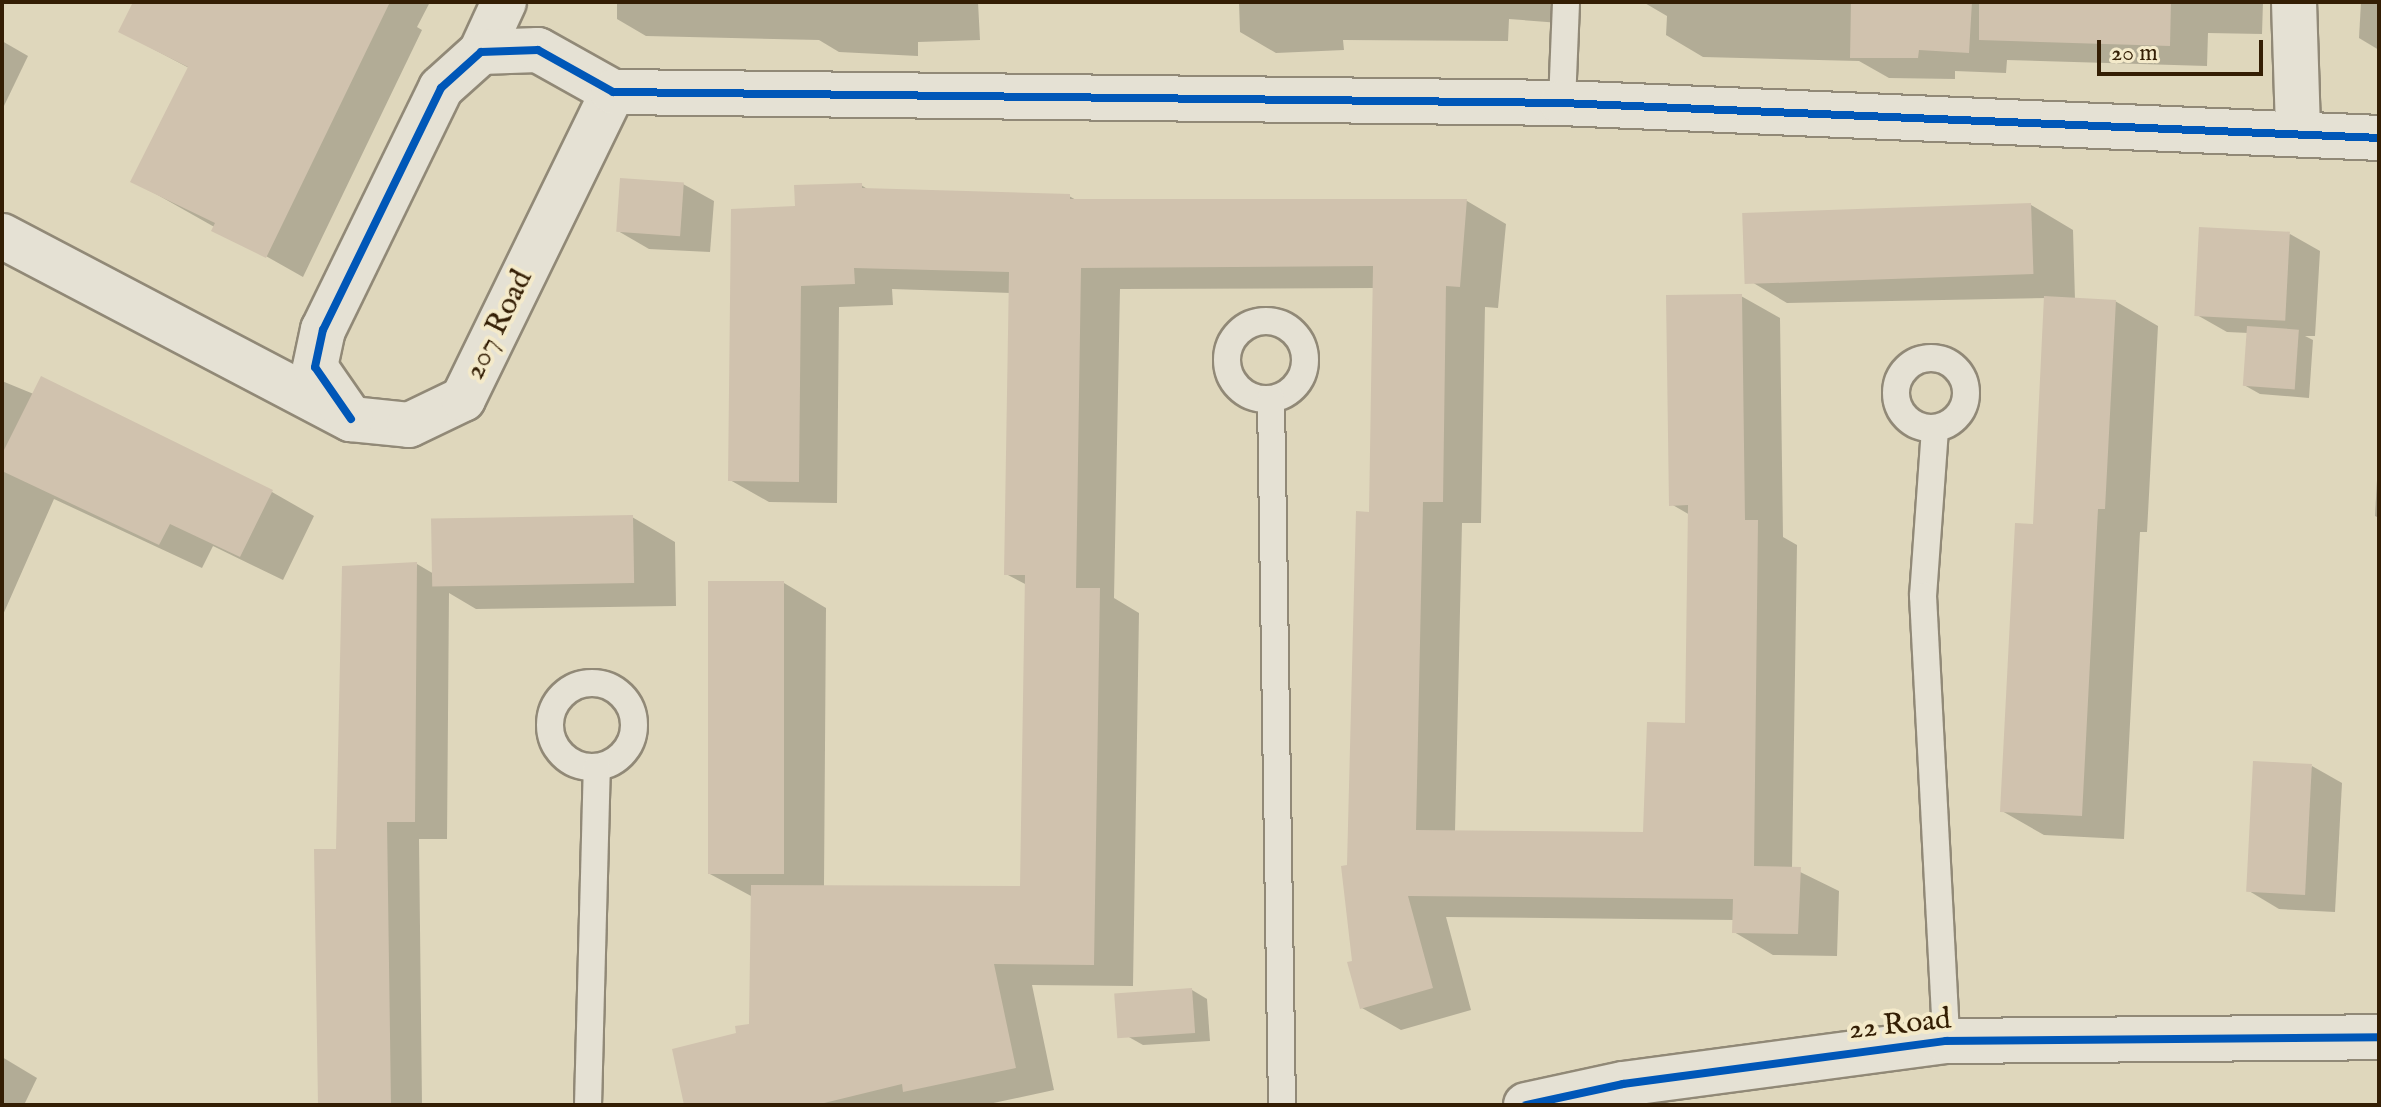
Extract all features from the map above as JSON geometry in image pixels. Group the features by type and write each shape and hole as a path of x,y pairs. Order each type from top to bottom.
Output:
{"street":[{"path":"351,419 315,367 323,330 441,88 481,52 504,2"},
{"path":"2294,2 2298,132"},
{"path":"481,52 538,50 613,92 1562,103 2298,132 2379,138"},
{"name":"207 Road","path":"2,236 351,419 409,425 463,399 613,92"},
{"name":"22 Road","path":"1526,1105 1623,1084 1946,1041 2379,1037"}],"lane":[{"path":"1562,103 1566,2"},
{"path":"1271,399 1282,1105"},
{"path":"1935,429 1923,596 1946,1041"},
{"path":"588,1105 597,767"}],"building":[{"path":"133,2 390,2 266,258 211,231 215,223 130,182 188,67 118,32"},
{"path":"1851,2 1972,2 1969,53 1919,50 1918,58 1850,58"},
{"path":"1979,2 2171,2 2170,46 1979,40"},
{"path":"620,178 684,182 680,236 616,232"},
{"path":"862,183 862,188 1070,194 1070,199 1467,199 1460,287 1446,286 1443,502 1423,502 1416,830 1643,832 1647,722 1685,723 1688,505 1669,506 1666,295 1742,294 1745,520 1758,520 1754,866 1801,867 1798,934 1732,933 1733,899 1408,896 1433,988 1360,1009 1347,962 1352,961 1341,866 1347,865 1356,511 1369,512 1373,266 1081,268 1076,588 1100,588 1094,965 994,964 1016,1068 903,1092 902,1084 816,1105 684,1105 672,1049 736,1033 735,1026 749,1024 751,885 1020,886 1025,575 1004,575 1009,272 854,268 855,284 801,286 799,482 728,481 731,209 795,206 794,185"},
{"path":"2031,203 2033,274 1745,284 1742,213"},
{"path":"2199,227 2290,232 2285,321 2194,316"},
{"path":"2044,296 2116,300 2105,509 2098,509 2082,816 2000,812 2015,523 2033,524"},
{"path":"2247,326 2299,330 2295,389 2243,386"},
{"path":"41,376 273,490 240,557 170,524 159,545 2,471 2,454"},
{"path":"633,515 634,583 432,587 431,519"},
{"path":"417,562 415,822 387,822 391,1105 318,1105 314,849 336,849 342,566"},
{"path":"708,581 784,581 784,874 708,874"},
{"path":"2253,761 2312,764 2305,895 2246,892"},
{"path":"1192,988 1195,1033 1117,1038 1114,993"}],"cycle path":[{"path":"351,419 315,367 323,330 441,88 481,52 538,50 613,92 1562,103 2379,138"},
{"path":"1526,1105 1623,1084 1946,1041 2379,1037"}]}
